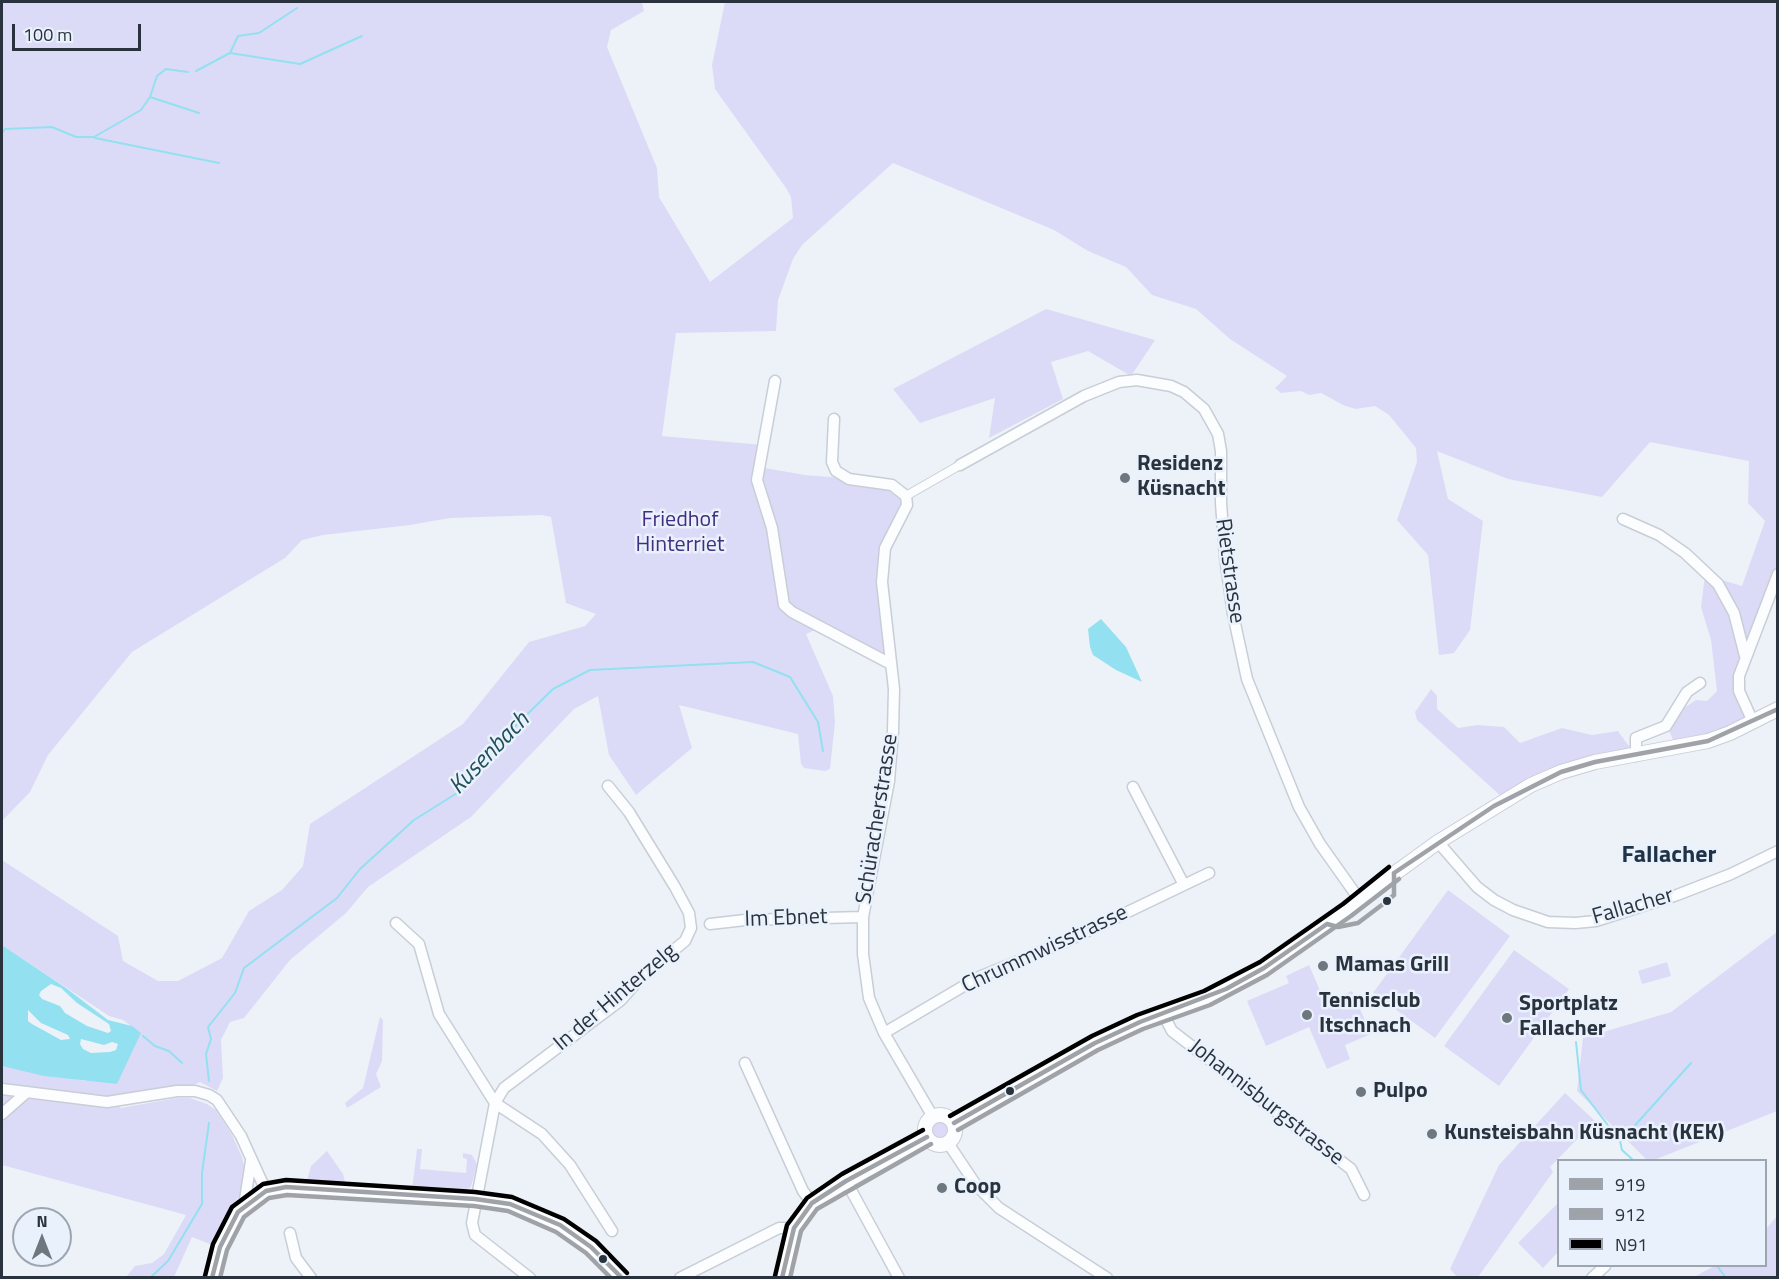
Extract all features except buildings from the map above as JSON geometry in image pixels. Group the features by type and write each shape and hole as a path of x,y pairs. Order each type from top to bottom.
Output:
{"main road":[{"path":"954,1123 1095,1043 1208,998 1264,968 1438,842 1503,800 1561,772 1595,762 1687,747 1730,733 1778,709"},
{"path":"945,1116 954,1123 955,1134 948,1143 936,1145 927,1137 926,1126 933,1117 945,1116"},
{"path":"782,1278 794,1228 812,1203 846,1181 927,1137"},
{"path":"212,1278 229,1227 244,1206 266,1191 286,1187 475,1199 519,1207 560,1225 591,1247 622,1278"}],"street":[{"name":"Rietstrasse","path":"906,496 1084,396 1119,382 1137,380 1171,386 1184,392 1204,410 1218,434 1221,451 1224,550 1233,614 1247,679 1299,807 1320,844 1359,899"},
{"path":"775,381 757,480 772,528 784,605 792,612 889,663"},
{"path":"834,419 832,462 836,471 849,479 892,485 906,496"},
{"name":"Schüracherstrasse","path":"906,496 907,504 885,548 882,582 889,663 894,689 888,781 863,917 862,954 869,998 884,1033 933,1117"},
{"path":"1623,519 1659,535 1685,553 1718,584 1734,613 1745,656"},
{"path":"1753,722 1739,691 1745,656 1778,574"},
{"path":"1636,756 1636,738 1666,726 1687,692 1700,683"},
{"name":"In der Hinterzelg","path":"495,1103 504,1088 621,1000 644,974 685,941 690,928 689,913 675,887 629,812 608,786"},
{"path":"1132,788 1184,885"},
{"name":"Fallacher","path":"1438,842 1477,887 1494,900 1513,910 1543,920 1575,923 1596,921 1677,896 1731,874 1778,851"},
{"name":"Chrummwisstrasse","path":"884,1033 980,977 1065,942 1209,873"},
{"name":"Im Ebnet","path":"710,924 745,920 863,917"},
{"path":"396,923 419,944 439,1014 495,1103 527,1123 549,1142 570,1165 612,1231"},
{"name":"Johannisburgstrasse","path":"1163,1014 1172,1031 1351,1169 1365,1196"},
{"path":"745,1063 803,1191 812,1203"},
{"path":"2,1089 107,1102 177,1091 195,1091 209,1095 217,1100 231,1119 266,1191"},
{"path":"2,1114 27,1092"},
{"path":"495,1103 472,1223 475,1235 530,1278"},
{"path":"948,1143 976,1185 999,1208 1107,1278"},
{"path":"244,1206 250,1183 251,1157"},
{"path":"846,1181 898,1278"},
{"path":"680,1278 779,1228 794,1228"},
{"path":"290,1233 296,1258 311,1278"},
{"path":"1592,1278 1604,1267"}],"green space":[{"name":"Friedhof Hinterriet","path":"2,2 642,2 644,11 611,30 607,47 657,168 659,197 710,282 793,218 791,197 786,188 715,89 712,65 725,2 1777,2 1777,574 1739,676 1753,722 1675,745 1668,728 1678,712 1696,700 1707,701 1717,691 1711,640 1701,607 1705,575 1742,586 1765,521 1748,503 1749,461 1650,442 1602,497 1508,479 1437,451 1448,499 1483,521 1470,630 1454,653 1439,655 1428,555 1397,520 1417,462 1416,448 1389,415 1375,406 1356,409 1345,406 1321,393 1309,395 1301,391 1281,393 1275,388 1287,376 1230,339 1196,309 1152,295 1126,267 1088,251 1054,230 893,163 802,245 793,259 778,300 776,331 676,333 662,436 763,445 759,467 805,475 868,480 906,496 885,548 889,663 814,624 815,630 806,634 833,696 835,722 830,769 825,771 804,768 801,764 798,734 679,705 692,748 636,795 609,755 598,696 574,709 471,817 368,887 346,913 290,960 244,1018 230,1022 221,1040 223,1078 217,1091 200,1082 192,1086 118,1096 120,1108 177,1098 190,1098 207,1104 216,1110 232,1135 245,1170 240,1195 223,1222 215,1246 192,1237 174,1277 126,1277 135,1266 152,1263 164,1254 186,1215 2,1165 2,1066 86,1081 140,1033 123,1020 109,1016 2,945 2,860 118,936 123,961 158,981 178,981 222,958 249,911 282,890 303,866 310,824 463,724 529,642 585,626 596,614 566,603 551,517 542,515 450,518 323,535 302,540 285,558 132,652 48,755 30,792 2,821"},
{"path":"1046,309 1155,340 1131,376 1088,351 1051,362 1063,399 989,438 995,398 920,423 893,389"},
{"path":"1431,689 1437,696 1437,709 1458,728 1477,725 1504,727 1520,743 1562,728 1592,735 1618,731 1636,756 1595,762 1504,799 1417,720 1415,712"},
{"path":"1448,890 1510,936 1435,1038 1373,993"},
{"path":"1777,932 1777,1111 1657,1159 1646,1159 1577,1091 1583,1038 1671,1012"},
{"name":"Sportplatz Fallacher","path":"1514,950 1569,989 1499,1086 1444,1046"},
{"path":"1667,962 1671,976 1642,984 1638,971"},
{"name":"Tennisclub Itschnach","path":"1309,965 1325,1002 1352,991 1371,1034 1345,1045 1350,1059 1327,1069 1309,1027 1266,1046 1247,1001 1289,983 1286,976"},
{"path":"380,1017 383,1020 382,1061 376,1074 381,1087 347,1108 345,1103 363,1088"},
{"path":"1565,1093 1595,1121 1550,1167 1553,1172 1478,1277 1457,1277 1450,1269 1499,1165"},
{"path":"940,1121 946,1124 949,1130 946,1136 940,1139 934,1136 931,1130 934,1124"},
{"path":"417,1149 422,1149 420,1169 466,1173 467,1159 463,1158 463,1153 472,1155 477,1164 471,1187 461,1192 412,1190"},
{"path":"327,1151 343,1174 346,1186 307,1180 311,1166"},
{"path":"1557,1204 1557,1253 1543,1268 1518,1243"},
{"path":"1777,1216 1777,1277 1694,1277 1712,1267 1767,1267 1767,1228"}],"water":[{"path":"1101,619 1126,647 1142,682 1116,670 1093,655 1088,629"},
{"path":"2,945 66,988 108,1020 132,1026 141,1033 117,1084 44,1076 2,1066","holes":["51,984 61,988 77,1003 109,1024 111,1031 108,1033 87,1026 65,1013 60,1006 42,999 39,995 41,991","28,1010 41,1023 68,1035 70,1039 61,1040 28,1021","81,1039 104,1045 112,1042 118,1044 116,1050 91,1053 83,1049 80,1044"]}],"waterway":[{"path":"230,53 238,36 259,33 297,8"},
{"path":"196,71 230,53 300,64 362,36"},
{"path":"2,133 5,129 52,127 76,137 94,137 141,110 150,97 157,76 166,69 188,72"},
{"path":"150,97 199,113"},
{"path":"95,138 219,163"},
{"name":"Kusenbach","path":"209,1081 206,1054 211,1039 208,1027 235,993 244,968 337,898 360,869 414,820 462,790 502,739 553,689 590,670 753,662 790,677 818,722 823,751"},
{"path":"143,1036 155,1046 169,1051 182,1063"},
{"path":"1576,1042 1581,1090 1620,1141 1622,1150 1632,1159"},
{"path":"1621,1141 1691,1063"},
{"name":"Kusenbach","path":"150,1278 168,1261 202,1204 202,1173 209,1123"},
{"path":"1718,1267 1726,1278"}],"transit line":[{"name":"919","path":"1394,873 1494,806 1561,772 1595,762 1708,741 1778,709"},
{"name":"N91","path":"950,1116 1092,1036 1137,1015 1204,991 1260,962 1343,904 1389,867"},
{"name":"919","path":"1327,924 1338,927 1358,923 1387,901 1394,895 1394,873"},
{"name":"912","path":"958,1130 1098,1050 1143,1029 1210,1005 1267,975 1399,879"},
{"name":"919","path":"954,1123 1095,1043 1140,1022 1226,989 1264,968 1327,924"},
{"name":"N91","path":"775,1276 787,1225 807,1198 842,1174 923,1130"},
{"name":"919","path":"782,1278 794,1228 812,1203 846,1181 927,1137"},
{"name":"912","path":"790,1278 801,1231 817,1209 931,1144"},
{"name":"N91","path":"205,1276 213,1244 232,1207 263,1184 286,1180 475,1192 512,1197 564,1219 596,1241 627,1273"},
{"name":"919","path":"212,1278 220,1247 238,1212 266,1191 286,1187 475,1199 510,1204 560,1225 591,1247 622,1278"},
{"name":"912","path":"220,1278 227,1250 244,1217 269,1198 287,1195 474,1206 508,1211 556,1232 586,1253 611,1278"}],"place":[{"name":"Residenz Küsnacht","path":"1125,478"},
{"name":"Mamas Grill","path":"1323,966"},
{"name":"Tennisclub Itschnach","path":"1307,1015"},
{"name":"Sportplatz Fallacher","path":"1507,1018"},
{"name":"Pulpo","path":"1361,1092"},
{"name":"Kunsteisbahn Küsnacht (KEK)","path":"1432,1134"},
{"name":"Coop","path":"942,1188"}],"district":[{"name":"Fallacher","path":"1669,856"}]}
